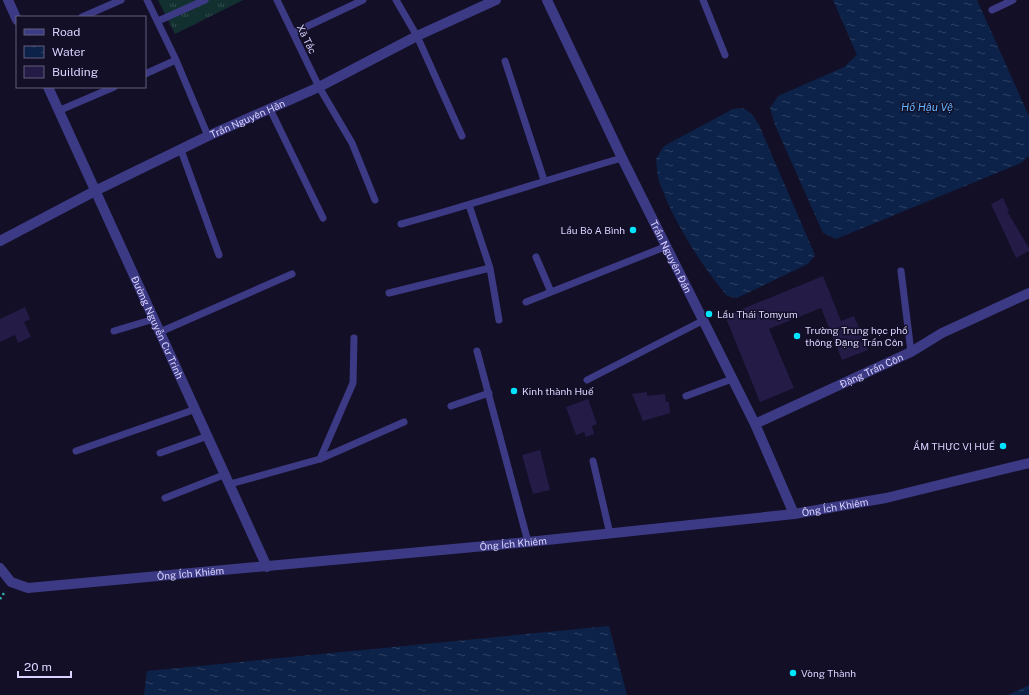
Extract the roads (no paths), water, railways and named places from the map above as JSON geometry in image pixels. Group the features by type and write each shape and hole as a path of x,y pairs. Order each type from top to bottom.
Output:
{"street":[{"path":"8,0 16,18"},
{"name":"Trần Nguyên Hãn","path":"0,241 95,191 208,136 319,87 417,36 496,0"},
{"name":"Trần Nguyên Đán","path":"547,0 622,158 704,320 754,424 794,514"},
{"name":"Đường Nguyễn Cư Trinh","path":"48,88 226,474 267,567"},
{"name":"Đặng Trần Côn","path":"754,424 912,352 942,333 1029,293"},
{"name":"Ông Ích Khiêm","path":"0,568 11,582 28,588 610,534 794,514 886,498 1029,463"}],"lane":[{"path":"84,16 121,0"},
{"path":"147,0 176,60 208,136"},
{"path":"158,21 205,0"},
{"name":"Xã Tắc","path":"277,0 319,87 352,143 375,200"},
{"path":"293,33 362,0"},
{"path":"396,0 417,36 462,136"},
{"path":"703,0 725,55"},
{"path":"992,10 1013,0"},
{"path":"146,74 176,60"},
{"path":"505,61 544,180"},
{"path":"58,111 112,88"},
{"path":"270,109 323,218"},
{"path":"181,150 219,255"},
{"path":"401,224 469,205 544,180 622,158"},
{"path":"469,205 490,268 499,320"},
{"path":"526,302 667,246"},
{"path":"536,257 551,292"},
{"path":"389,293 490,268"},
{"path":"902,271 912,352"},
{"path":"160,332 292,274"},
{"path":"114,331 154,319"},
{"path":"587,380 704,320"},
{"path":"320,459 353,383 354,338"},
{"path":"477,352 528,542"},
{"path":"686,396 732,379"},
{"path":"450,406 488,393"},
{"path":"76,451 196,409"},
{"path":"230,484 320,459 404,422"},
{"path":"160,453 208,436"},
{"path":"593,461 610,534"},
{"path":"165,498 226,474"}],"water":[{"name":"Hồ Hậu Vệ","path":"833,0 977,0 1029,116 1029,156 1021,163 836,239 823,233 775,125 770,108 778,96 844,67 857,55"},
{"path":"743,108 752,114 759,125 815,255 808,264 737,298 727,296 717,284 680,228 660,184 656,159 664,146 733,109"},
{"path":"609,626 627,695 144,695 147,671"},
{"path":"1029,685 1029,695 1008,695"}],"place":[{"name":"Lẩu Bò A Bình","path":"633,230"},
{"name":"Lẩu Thái Tomyum","path":"709,314"},
{"name":"Trường Trung học phổ thông Đặng Trần Côn","path":"797,336"},
{"name":"Kinh thành Huế","path":"514,391"},
{"name":"ẨM THỰC VỊ HUẾ","path":"1003,446"},
{"name":"Vòng Thành","path":"793,673"}]}
